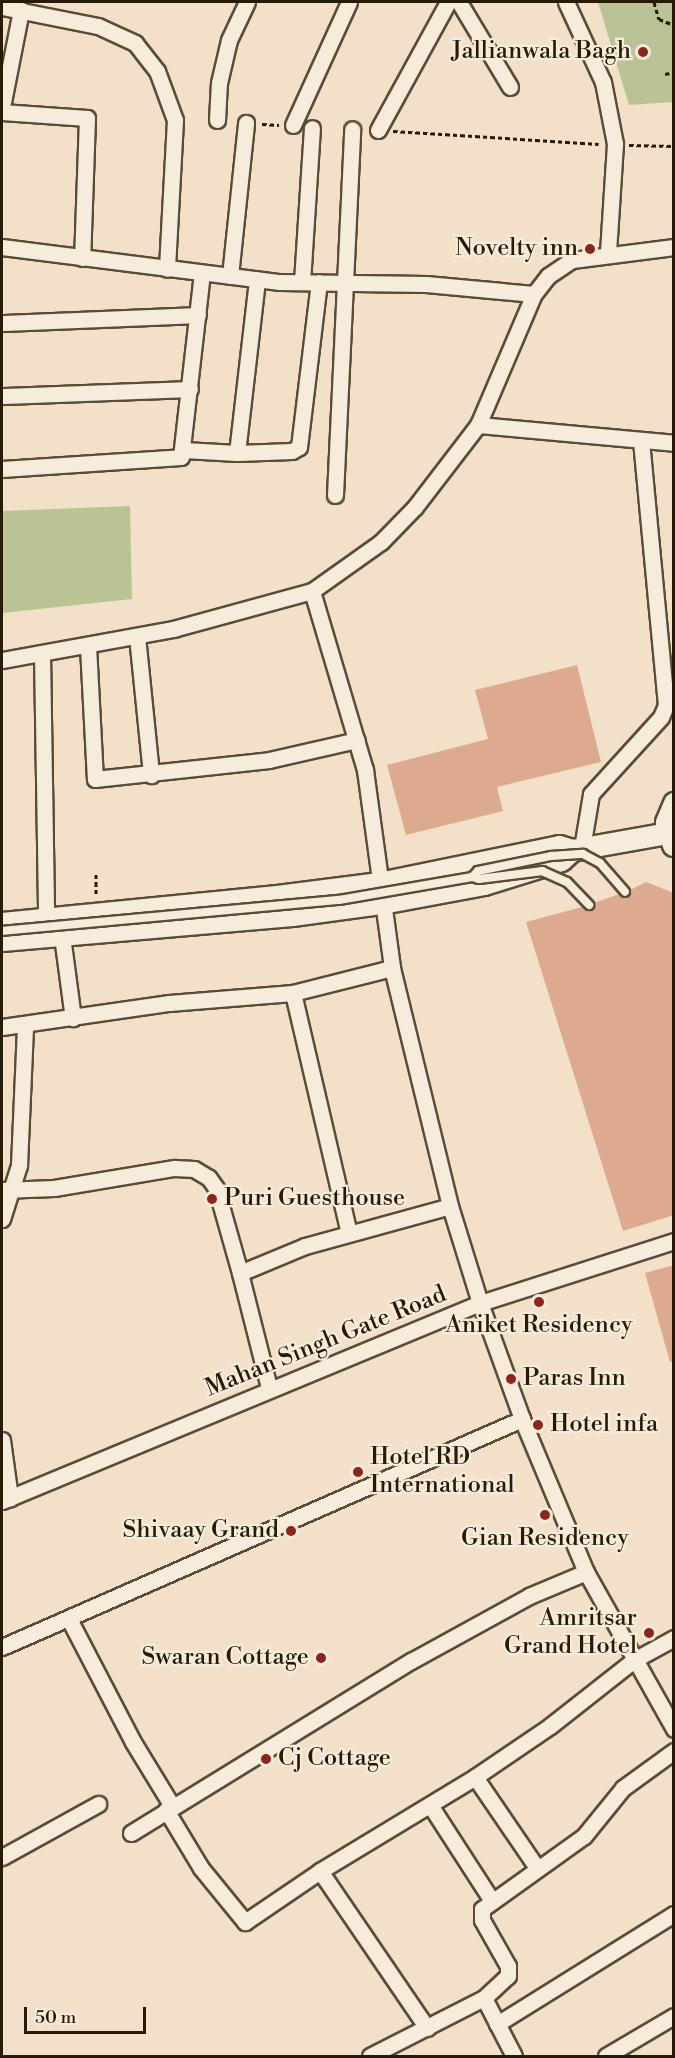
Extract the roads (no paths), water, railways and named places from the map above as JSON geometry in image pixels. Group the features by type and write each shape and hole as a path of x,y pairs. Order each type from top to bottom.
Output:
{"street":[{"path":"217,120 219,83 229,40 247,2"},
{"path":"293,125 349,2"},
{"path":"378,130 448,2"},
{"path":"459,2 510,87"},
{"path":"566,2 603,82 615,144 608,252"},
{"path":"2,8 52,9 98,26 135,43 157,71 175,120 166,269"},
{"path":"21,10 2,107 87,118 82,258"},
{"path":"230,276 246,123"},
{"path":"302,282 312,128"},
{"path":"335,495 352,129"},
{"path":"2,247 257,279 346,284 426,284 534,294"},
{"path":"2,660 137,636 312,591 381,542 415,507 478,425 534,294 548,276 572,260 608,252 674,247"},
{"path":"2,469 176,458 184,450 202,273"},
{"path":"237,453 257,279"},
{"path":"184,450 237,453 292,451 299,447 319,282"},
{"path":"2,323 198,315"},
{"path":"2,396 190,389"},
{"path":"478,425 674,443"},
{"path":"577,849 591,794 661,717 666,705 641,440"},
{"path":"312,591 357,740 392,968 450,1206 480,1303 522,1419 586,1572 674,1730"},
{"path":"137,636 151,774"},
{"path":"88,646 95,778 269,760 357,740"},
{"path":"42,653 46,919"},
{"path":"2,922 484,884 561,860 577,849 670,839 666,822 674,804"},
{"path":"2,940 62,936 381,893"},
{"path":"62,936 73,1018"},
{"path":"2,1027 26,1026 225,997 293,993 392,968"},
{"path":"293,993 349,1233"},
{"path":"2,1219 7,1190 20,1165 26,1026"},
{"path":"7,1190 54,1188 152,1170 194,1169 209,1178 216,1188 269,1388"},
{"path":"240,1273 349,1233 450,1206"},
{"name":"Mahan Singh Gate Road","path":"6,1499 269,1388 480,1303 674,1241"},
{"path":"2,1647 522,1419"},
{"path":"2,1440 6,1499"},
{"path":"131,1833 411,1661 529,1596 586,1572"},
{"path":"69,1619 201,1868 242,1921 253,1918 320,1871 475,1777 550,1726 634,1660 674,1638"},
{"path":"370,2056 484,1998 510,1969 481,1916 482,1909 584,1836 622,1788 674,1751"},
{"path":"475,1777 537,1868"},
{"path":"2,1857 98,1804"},
{"path":"430,1805 492,1901"},
{"path":"320,1871 427,2028"},
{"path":"497,2024 674,1914"},
{"path":"484,1998 514,2056"},
{"path":"606,2056 674,2016"}],"lane":[{"path":"472,877 478,870 552,856 584,854 600,863 625,892"},
{"path":"2,931 339,900 472,877 479,879 542,871 567,882 589,905"}],"place":[{"name":"Jallianwala Bagh","path":"643,52"},
{"name":"Novelty inn","path":"590,249"},
{"name":"Puri Guesthouse","path":"212,1199"},
{"name":"Aniket Residency","path":"539,1302"},
{"name":"Paras Inn","path":"511,1379"},
{"name":"Hotel infa","path":"538,1425"},
{"name":"Hotel RD International","path":"358,1472"},
{"name":"Gian Residency","path":"545,1515"},
{"name":"Shivaay Grand","path":"291,1531"},
{"name":"Amritsar Grand Hotel","path":"649,1633"},
{"name":"Swaran Cottage","path":"321,1658"},
{"name":"Cj Cottage","path":"266,1759"}]}
